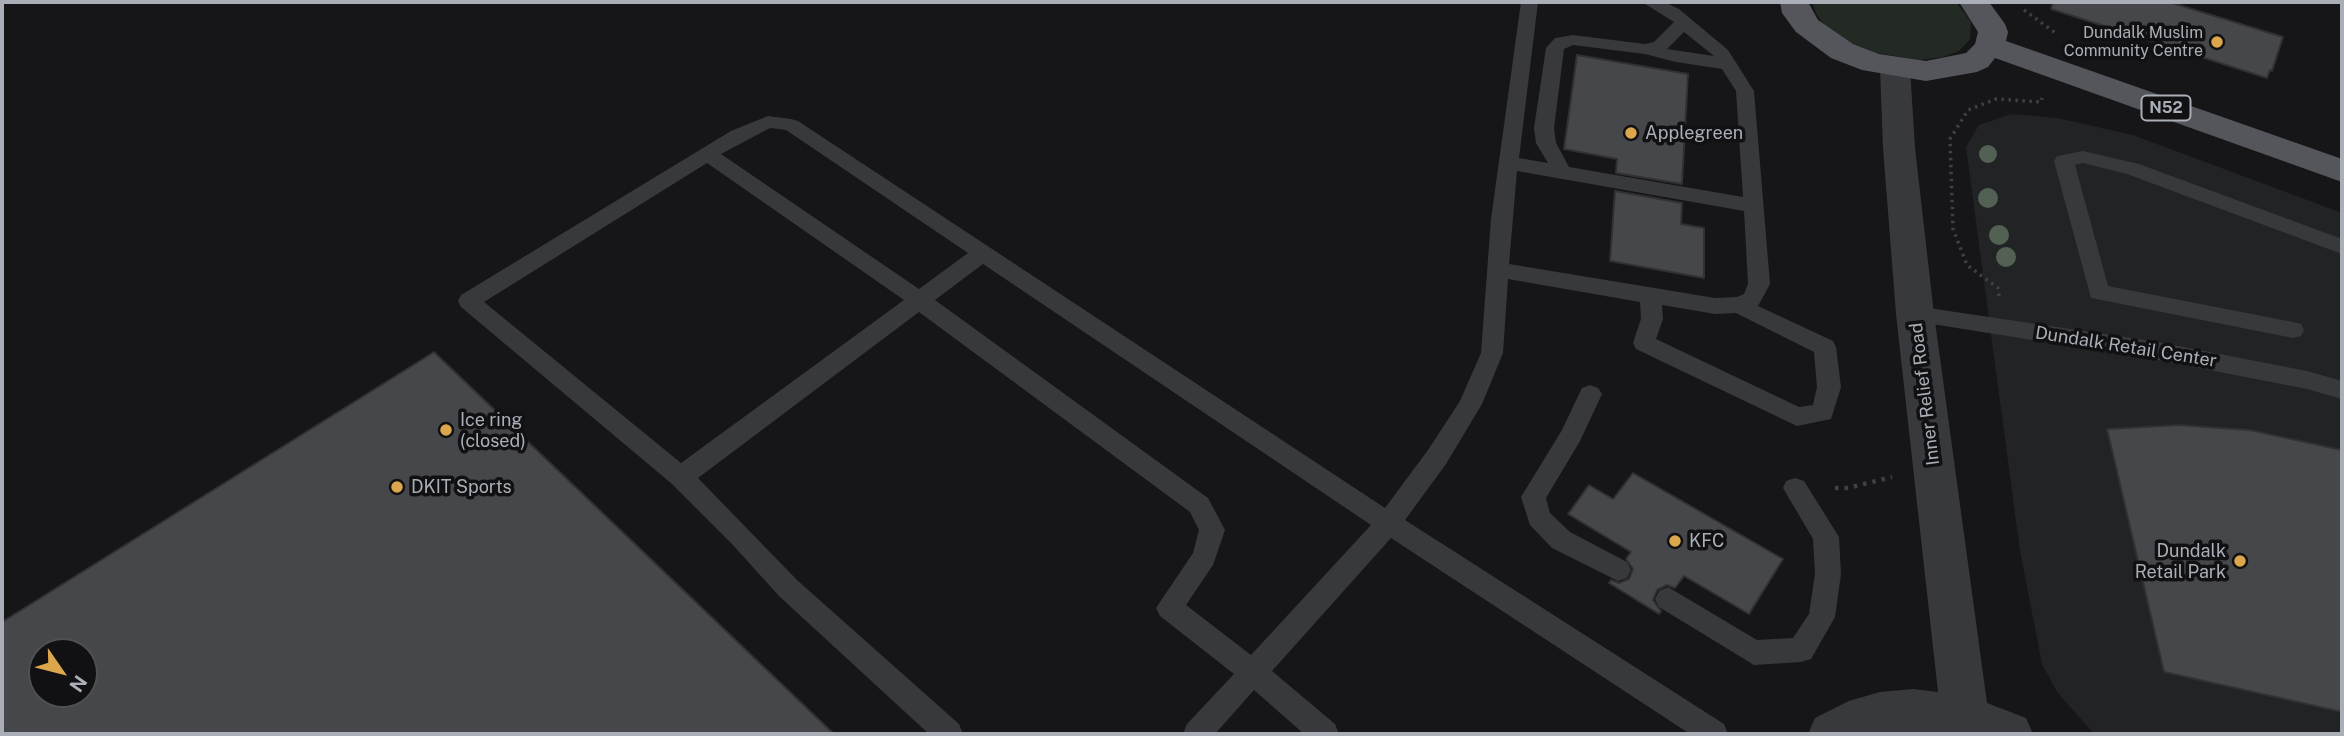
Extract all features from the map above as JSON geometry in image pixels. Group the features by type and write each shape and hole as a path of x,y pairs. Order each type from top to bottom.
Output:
{"main road":[{"path":"1794,2 1797,13 1807,26 1830,45 1873,63 1926,71 1955,68 1977,60 1990,46 1993,32 1974,2"},
{"name":"N52","path":"1990,46 2342,171"}],"street":[{"name":"Inner Relief Road","path":"1895,68 1899,148 1915,314 1965,718"},
{"path":"1832,734 1849,724 1880,714 1913,711 1965,718 2009,734"}],"lane":[{"path":"1197,734 1388,523 1437,457 1470,404 1492,353 1508,163 1529,2"},
{"path":"1498,271 1716,306 1739,304 1753,299 1759,284 1745,91 1723,54 1684,22 1651,2"},
{"path":"1645,48 1660,46 1684,22"},
{"path":"1563,173 1546,143 1544,128 1555,48 1561,42 1573,40 1645,48 1676,57 1729,64"},
{"path":"949,734 788,588 741,536 681,477 469,301 738,135 768,122 791,125 1388,523 1714,734"},
{"path":"707,155 919,300 1199,505 1212,530 1204,557 1169,608 1253,672 1325,734"},
{"path":"2292,330 2099,292 2064,161 2083,157 2132,169 2342,247"},
{"path":"1508,163 1755,206"},
{"path":"681,477 983,253"},
{"path":"1651,295 1652,319 1644,343 1797,417 1823,412 1829,387 1825,347 1776,325 1739,304"},
{"name":"Dundalk Retail Center","path":"1915,314 2158,351 2340,388"},
{"path":"1590,394 1572,434 1533,497 1539,518 1562,540 1618,570"},
{"path":"1668,600 1754,653 1801,650 1822,617 1828,574 1826,537 1795,488"}],"path":[{"path":"2005,327 1997,288 1967,265 1953,229 1950,139 1968,110 1996,99 2041,102 2054,69"},
{"path":"1795,488 1848,488 1933,466"}],"shaded area":[{"path":"1812,2 1956,2 1971,22 1970,39 1959,51 1943,57 1919,60 1877,53 1851,43 1823,24"},
{"path":"2011,114 2057,118 2133,135 2342,213 2342,734 2094,734 2057,692 2042,664 2020,551 1966,147 1979,125"}],"building":[{"name":"Dundalk Muslim Community Centre","path":"2053,2 2169,2 2283,37 2272,71 2270,70 2267,78 2051,9"},
{"path":"1577,55 1688,74 1682,184 1616,173 1617,159 1564,149"},
{"path":"1615,191 1682,203 1681,224 1704,228 1704,278 1610,261"},
{"name":"DKIT Sports","path":"434,352 834,734 2,734 2,622"},
{"name":"Dundalk Retail Park","path":"2179,425 2250,430 2342,450 2342,712 2164,672 2107,429"},
{"path":"1633,473 1783,559 1749,614 1684,576 1675,588 1667,585 1657,590 1653,600 1661,611 1659,614 1609,583 1611,580 1619,583 1629,579 1633,569 1626,559 1631,552 1568,514 1589,485 1613,499"}],"place":[{"name":"Dundalk Muslim Community Centre","path":"2217,42"},
{"name":"Applegreen","path":"1631,133"},
{"name":"Ice ring (closed)","path":"446,430"},
{"name":"DKIT Sports","path":"397,487"},
{"name":"KFC","path":"1675,541"},
{"name":"Dundalk Retail Park","path":"2240,561"}]}
